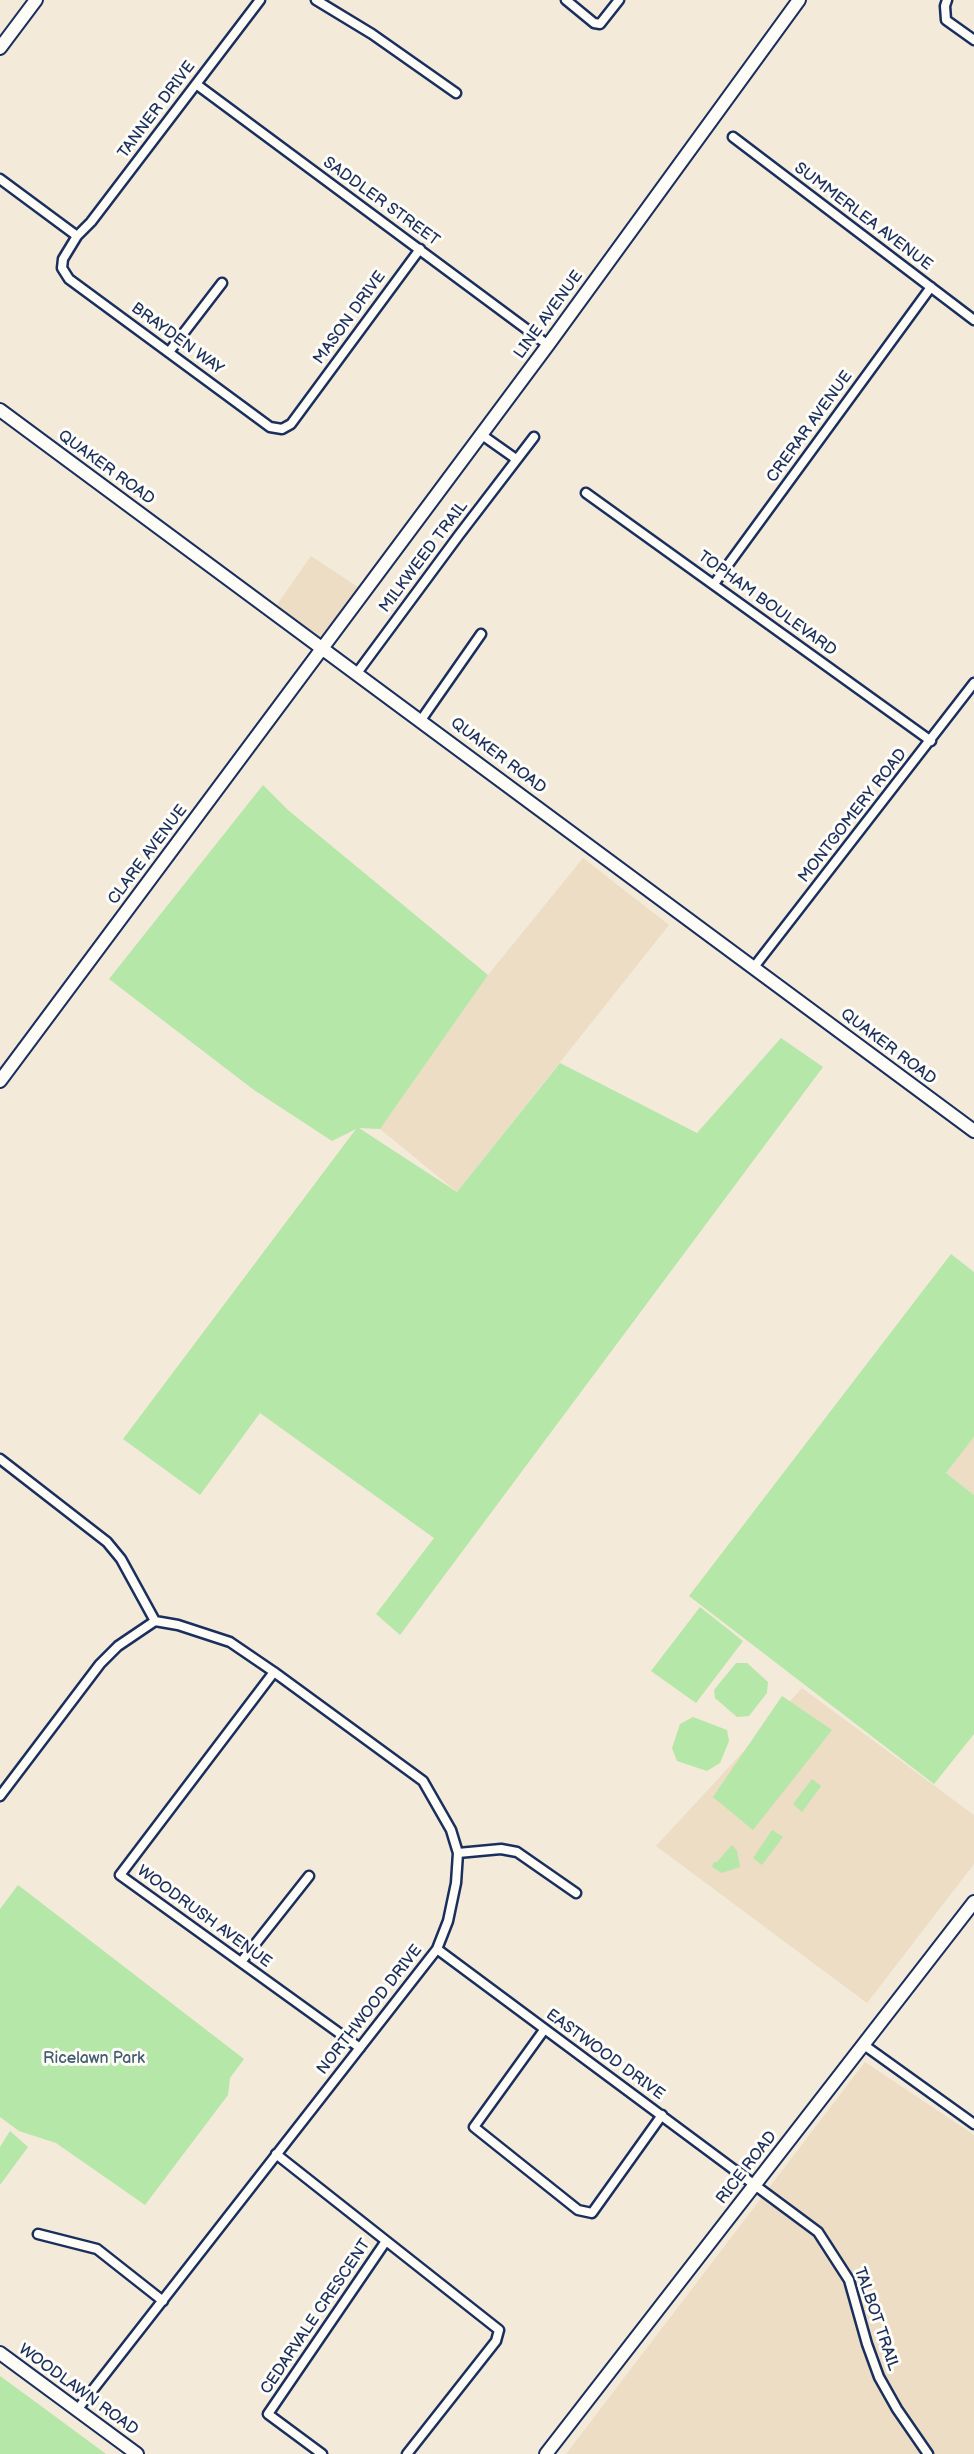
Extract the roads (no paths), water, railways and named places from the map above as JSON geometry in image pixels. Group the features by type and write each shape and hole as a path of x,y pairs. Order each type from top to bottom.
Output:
{"street":[{"path":"0,48 36,0"},
{"name":"TANNER DRIVE","path":"77,236 91,222 260,0"},
{"path":"316,0 372,34 456,93"},
{"path":"566,0 594,23 600,24 619,0"},
{"name":"LINE AVENUE","path":"323,648 482,435 799,0"},
{"path":"947,0 946,20 974,40"},
{"name":"SADDLER STREET","path":"196,84 548,345"},
{"name":"SUMMERLEA AVENUE","path":"733,138 974,320"},
{"path":"0,179 77,236"},
{"name":"BRAYDEN WAY","path":"77,236 63,259 62,268 69,279 270,427 282,429 291,424 305,405"},
{"name":"MASON DRIVE","path":"305,405 420,249"},
{"path":"170,352 222,283"},
{"name":"CRERAR AVENUE","path":"714,584 930,286"},
{"name":"QUAKER ROAD","path":"0,410 974,1131"},
{"path":"482,435 516,459"},
{"name":"MILKWEED TRAIL","path":"357,673 534,437"},
{"name":"TOPHAM BOULEVARD","path":"586,493 931,741"},
{"path":"421,720 481,634"},
{"name":"CLARE AVENUE","path":"0,1081 323,648"},
{"name":"MONTGOMERY ROAD","path":"753,967 974,683"},
{"path":"0,1459 107,1542 121,1559 155,1621 118,1646 100,1664 0,1795"},
{"name":"NORTHWOOD DRIVE","path":"77,2410 437,1949 448,1921 456,1883 458,1853 451,1830 423,1781 230,1642 177,1625 155,1621"},
{"name":"WOODRUSH AVENUE","path":"274,1672 120,1875 360,2048"},
{"path":"458,1853 501,1849 517,1852 576,1893"},
{"path":"241,1962 309,1876"},
{"name":"RICE ROAD","path":"546,2454 974,1902"},
{"name":"EASTWOOD DRIVE","path":"437,1949 754,2185"},
{"path":"544,2030 474,2127 578,2210 592,2213 662,2115"},
{"path":"864,2045 974,2124"},
{"name":"CEDARVALE CRESCENT","path":"276,2154 499,2330 496,2341 407,2454"},
{"name":"TALBOT TRAIL","path":"754,2185 818,2232 822,2241 840,2263 852,2289 879,2377 897,2409 928,2454"},
{"path":"38,2234 97,2249 163,2301"},
{"name":"CEDARVALE CRESCENT","path":"322,2454 268,2414 386,2241"},
{"name":"WOODLAWN ROAD","path":"0,2353 137,2454"}],"park label":[{"name":"Ricelawn Park","path":"94,2059"}]}
